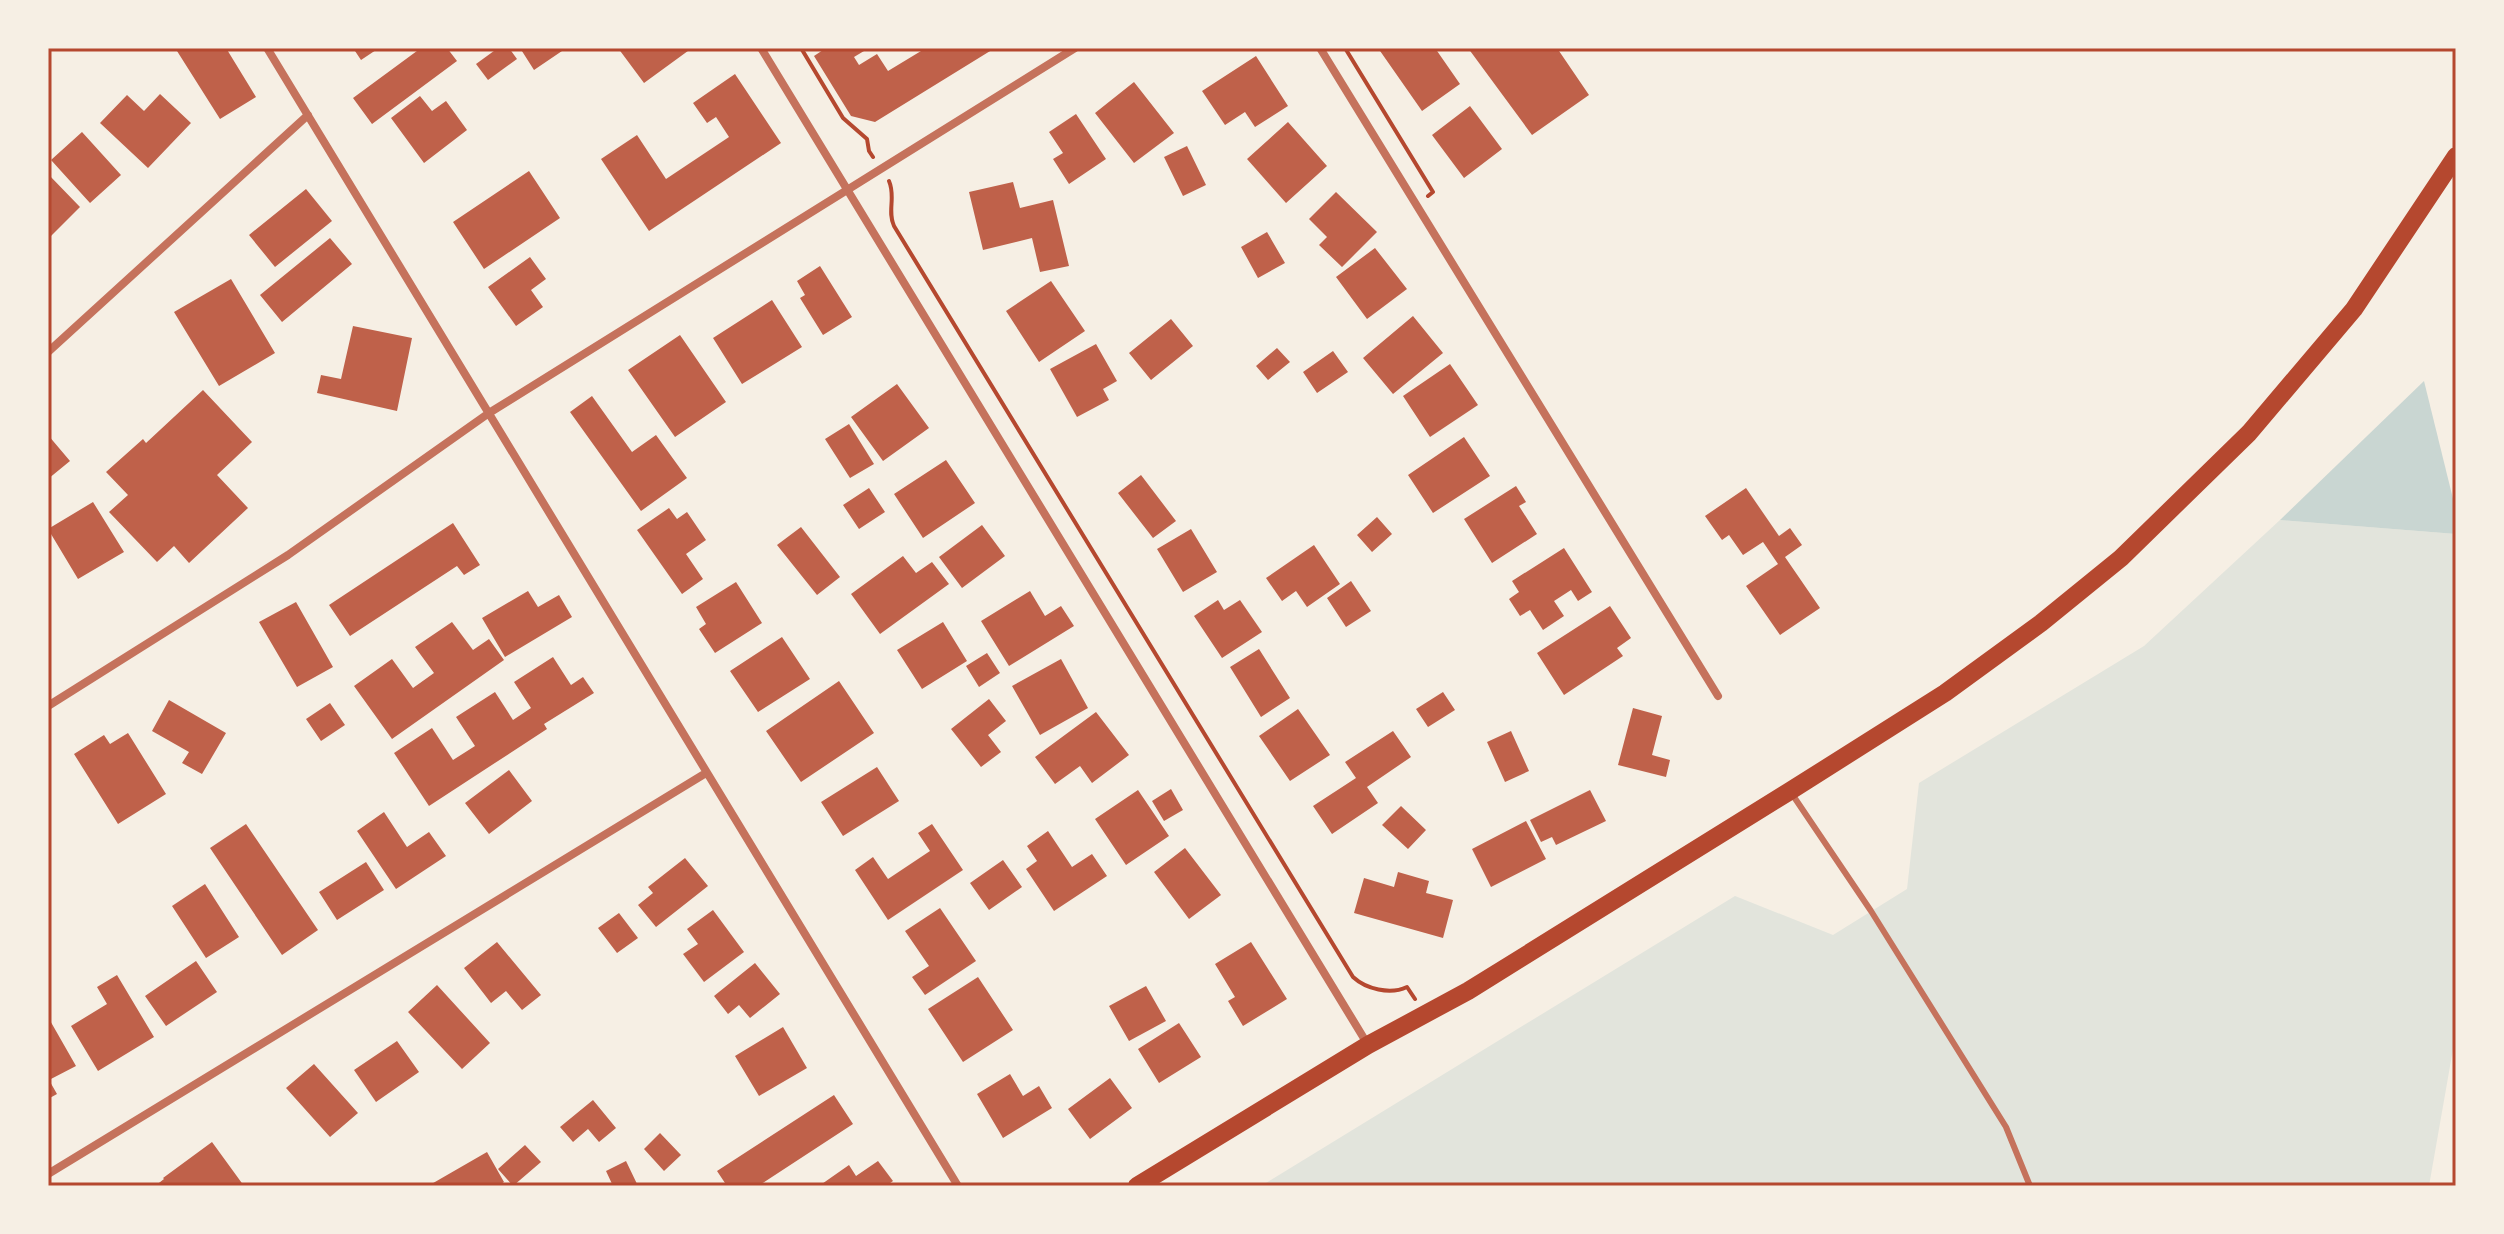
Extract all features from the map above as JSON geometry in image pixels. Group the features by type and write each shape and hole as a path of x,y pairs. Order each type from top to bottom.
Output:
{"highway":[{"path":"1137,1186 1368,1045 1468,991 1790,791 1945,693 2041,623 2121,558 2249,433 2354,309 2456,156"}],"street":[{"path":"267,48 958,1186"},
{"path":"761,48 1368,1045"},
{"path":"48,706 288,555 489,413 1075,48"},
{"path":"1320,48 1718,696"},
{"path":"48,352 308,115"},
{"path":"48,1174 706,773"}],"lane":[{"path":"1790,791 1871,911 2006,1127 2030,1186"}],"path":[{"path":"801,48 843,118 867,139 869,151"},
{"path":"1345,48 1433,192"},
{"path":"891,184 894,194 891,219 894,226 1353,977 1360,984 1372,988 1395,991 1407,987"}],"shaded area":[{"path":"2424,381 2456,511 2456,534 2280,520"},
{"path":"2280,520 2456,534 2456,1032 2429,1186 1261,1186 1735,896 1833,935 1907,889 1919,783 2144,646"}],"building":[{"path":"181,48 226,48 256,97 220,119 177,51"},
{"path":"353,48 379,48 361,60"},
{"path":"421,48 447,48 457,61 372,124 353,98"},
{"path":"498,48 509,48 517,59 488,80 476,64"},
{"path":"520,48 560,48 562,51 534,70"},
{"path":"618,48 692,48 644,83"},
{"path":"826,48 869,48 854,57 859,65 877,54 888,71 926,48 995,48 875,122 851,116 814,56"},
{"path":"1378,48 1435,48 1460,84 1422,111"},
{"path":"1468,48 1557,48 1589,95 1532,135"},
{"path":"1256,56 1288,106 1255,127 1245,112 1225,125 1202,91"},
{"path":"735,74 781,143 649,231 601,159 637,135 666,179 729,137 716,117 707,123 693,103"},
{"path":"1134,82 1174,133 1134,163 1095,113"},
{"path":"160,94 191,123 148,168 100,123 127,95 144,111"},
{"path":"420,96 432,111 446,101 467,130 424,163 391,118"},
{"path":"1470,106 1502,149 1464,178 1432,135"},
{"path":"1076,114 1106,159 1069,184 1053,159 1063,153 1049,132"},
{"path":"1288,122 1327,166 1286,203 1247,159"},
{"path":"82,132 121,175 90,203 51,160"},
{"path":"1187,146 1206,185 1183,196 1164,157"},
{"path":"529,171 560,218 484,269 453,222"},
{"path":"48,174 80,207 48,239"},
{"path":"1013,182 1020,208 1053,200 1069,266 1040,272 1032,238 983,250 969,192"},
{"path":"306,189 332,221 275,267 249,235"},
{"path":"1336,192 1377,232 1342,267 1319,245 1327,237 1309,219"},
{"path":"1267,232 1285,263 1258,278 1241,247"},
{"path":"330,238 352,264 282,322 260,295"},
{"path":"1375,248 1407,289 1367,319 1336,277"},
{"path":"530,257 546,279 531,290 543,307 516,326 488,287"},
{"path":"820,266 852,317 823,335 800,298 805,295 797,281"},
{"path":"231,279 275,353 219,386 174,312"},
{"path":"1051,281 1085,331 1039,362 1006,311"},
{"path":"772,300 802,347 742,384 713,338"},
{"path":"1413,316 1443,353 1393,394 1363,358"},
{"path":"1171,319 1193,346 1151,380 1129,353"},
{"path":"353,326 412,338 397,411 317,393 321,375 341,379"},
{"path":"680,335 726,402 675,437 628,370"},
{"path":"1096,344 1117,381 1103,389 1109,400 1077,417 1050,369"},
{"path":"1277,348 1290,362 1268,380 1256,366"},
{"path":"1333,351 1348,372 1317,393 1303,372"},
{"path":"1450,364 1478,405 1430,437 1403,396"},
{"path":"897,384 929,428 883,461 851,417"},
{"path":"203,390 252,442 217,475 248,508 189,563 174,546 157,562 109,512 128,495 106,472 143,439 146,443"},
{"path":"592,396 632,452 656,435 687,478 641,511 570,412"},
{"path":"849,424 874,464 850,478 825,439"},
{"path":"48,435 70,461 48,479"},
{"path":"1464,437 1490,476 1433,513 1408,475"},
{"path":"946,460 975,503 923,538 894,494"},
{"path":"1141,475 1176,521 1153,538 1118,493"},
{"path":"1516,486 1526,502 1519,506 1537,534 1492,563 1464,519"},
{"path":"869,488 885,512 859,529 843,505"},
{"path":"1746,488 1779,536 1790,528 1802,545 1785,557 1820,608 1780,635 1746,586 1778,564 1763,542 1743,555 1729,535 1722,540 1705,516"},
{"path":"93,502 124,552 78,579 48,529"},
{"path":"669,508 677,519 687,512 706,540 686,554 703,579 682,594 637,530"},
{"path":"1377,517 1392,534 1372,552 1357,535"},
{"path":"453,523 480,565 464,575 457,566 350,636 329,605"},
{"path":"982,525 1005,556 962,588 939,557"},
{"path":"801,527 840,577 817,595 777,545"},
{"path":"1191,529 1217,572 1183,592 1157,549"},
{"path":"1314,545 1340,584 1307,607 1296,591 1282,601 1266,578"},
{"path":"1564,548 1592,592 1578,601 1571,590 1554,601 1564,616 1543,630 1530,610 1520,616 1509,599 1519,592 1512,581"},
{"path":"903,556 916,573 932,562 949,584 880,634 851,594"},
{"path":"1351,581 1371,611 1346,627 1327,598"},
{"path":"736,582 762,623 715,653 699,629 706,624 696,607"},
{"path":"528,591 538,607 559,595 572,617 505,657 482,618"},
{"path":"1030,591 1045,616 1061,606 1074,626 1009,666 981,621"},
{"path":"1218,600 1224,610 1240,600 1262,632 1222,658 1194,616"},
{"path":"296,602 333,667 297,687 259,622"},
{"path":"1610,606 1631,638 1617,648 1623,656 1564,695 1537,653"},
{"path":"452,622 473,650 489,639 504,660 392,739 354,686 392,659 413,688 434,673 415,647"},
{"path":"943,622 967,661 922,689 897,650"},
{"path":"782,637 810,679 758,712 730,671"},
{"path":"1259,649 1290,698 1261,717 1230,667"},
{"path":"987,653 1000,673 979,687 966,666"},
{"path":"553,657 571,685 583,677 594,693 544,724 547,729 429,806 394,753 432,728 453,760 475,746 456,717 495,692 513,720 531,708 514,682"},
{"path":"1061,659 1088,708 1040,735 1012,686"},
{"path":"839,681 874,733 801,782 766,731"},
{"path":"1443,692 1455,710 1428,727 1416,709"},
{"path":"989,699 1006,721 988,735 1001,752 981,767 951,729"},
{"path":"169,700 226,733 202,774 182,763 189,752 152,731"},
{"path":"330,703 345,725 321,741 306,719"},
{"path":"1633,708 1662,716 1652,755 1670,760 1666,777 1618,765"},
{"path":"1298,709 1330,755 1290,781 1259,736"},
{"path":"1096,712 1129,755 1092,783 1080,766 1055,784 1035,757"},
{"path":"1393,731 1411,757 1367,787 1378,803 1332,834 1313,806 1356,778 1345,762"},
{"path":"1511,731 1529,771 1505,782 1487,742"},
{"path":"128,733 166,794 118,824 74,754 104,735 110,744"},
{"path":"877,767 899,801 843,836 821,802"},
{"path":"509,770 532,801 489,834 465,803"},
{"path":"1171,789 1183,810 1164,821 1152,801"},
{"path":"1138,790 1169,836 1126,865 1095,819"},
{"path":"1590,790 1606,821 1556,845 1552,837 1541,842 1530,820"},
{"path":"1401,806 1426,830 1408,849 1382,825"},
{"path":"384,812 407,847 429,832 446,856 396,889 357,831"},
{"path":"1526,821 1546,859 1491,887 1472,849"},
{"path":"246,824 318,930 282,955 210,848"},
{"path":"932,824 963,870 888,920 855,870 873,857 888,879 930,851 918,833"},
{"path":"1048,831 1072,867 1092,854 1107,876 1054,911 1026,869 1037,861 1027,846"},
{"path":"1185,848 1221,895 1189,919 1154,872"},
{"path":"685,858 708,886 656,927 638,905 653,893 648,887"},
{"path":"1003,860 1022,887 989,910 970,883"},
{"path":"366,862 384,890 337,920 319,892"},
{"path":"1398,872 1429,881 1426,893 1453,900 1443,938 1354,913 1364,878 1394,887"},
{"path":"205,884 239,937 206,958 172,906"},
{"path":"940,908 976,961 925,995 912,977 929,966 905,931"},
{"path":"713,910 744,952 704,982 683,954 698,944 687,929"},
{"path":"619,913 638,938 617,953 598,928"},
{"path":"497,942 541,995 522,1010 506,991 491,1003 464,968"},
{"path":"1251,942 1287,999 1243,1026 1228,1001 1235,997 1215,964"},
{"path":"196,961 217,992 166,1026 145,996"},
{"path":"755,963 780,994 750,1018 739,1005 728,1014 714,996"},
{"path":"117,975 154,1037 98,1071 71,1026 107,1004 97,987"},
{"path":"978,977 1013,1030 963,1062 928,1009"},
{"path":"437,985 490,1043 462,1069 408,1012"},
{"path":"1146,986 1166,1021 1129,1041 1109,1006"},
{"path":"48,1017 76,1066 49,1080 57,1094 48,1099"},
{"path":"1179,1023 1201,1057 1159,1083 1138,1049"},
{"path":"783,1027 807,1068 759,1096 735,1056"},
{"path":"397,1041 419,1072 376,1102 354,1070"},
{"path":"314,1064 358,1113 330,1137 286,1088"},
{"path":"1010,1074 1023,1096 1039,1086 1052,1108 1003,1138 977,1094"},
{"path":"1110,1078 1132,1108 1090,1139 1068,1109"},
{"path":"834,1095 853,1124 758,1186 727,1186 717,1171"},
{"path":"593,1100 616,1128 599,1142 588,1129 573,1142 560,1127"},
{"path":"660,1133 681,1155 664,1171 644,1149"},
{"path":"212,1142 244,1186 155,1186 163,1178"},
{"path":"525,1145 541,1162 513,1186 498,1169"},
{"path":"487,1152 504,1182 498,1186 428,1186"},
{"path":"626,1161 638,1186 613,1186 606,1171"},
{"path":"878,1161 893,1181 886,1186 819,1186 849,1165 856,1176"}]}
